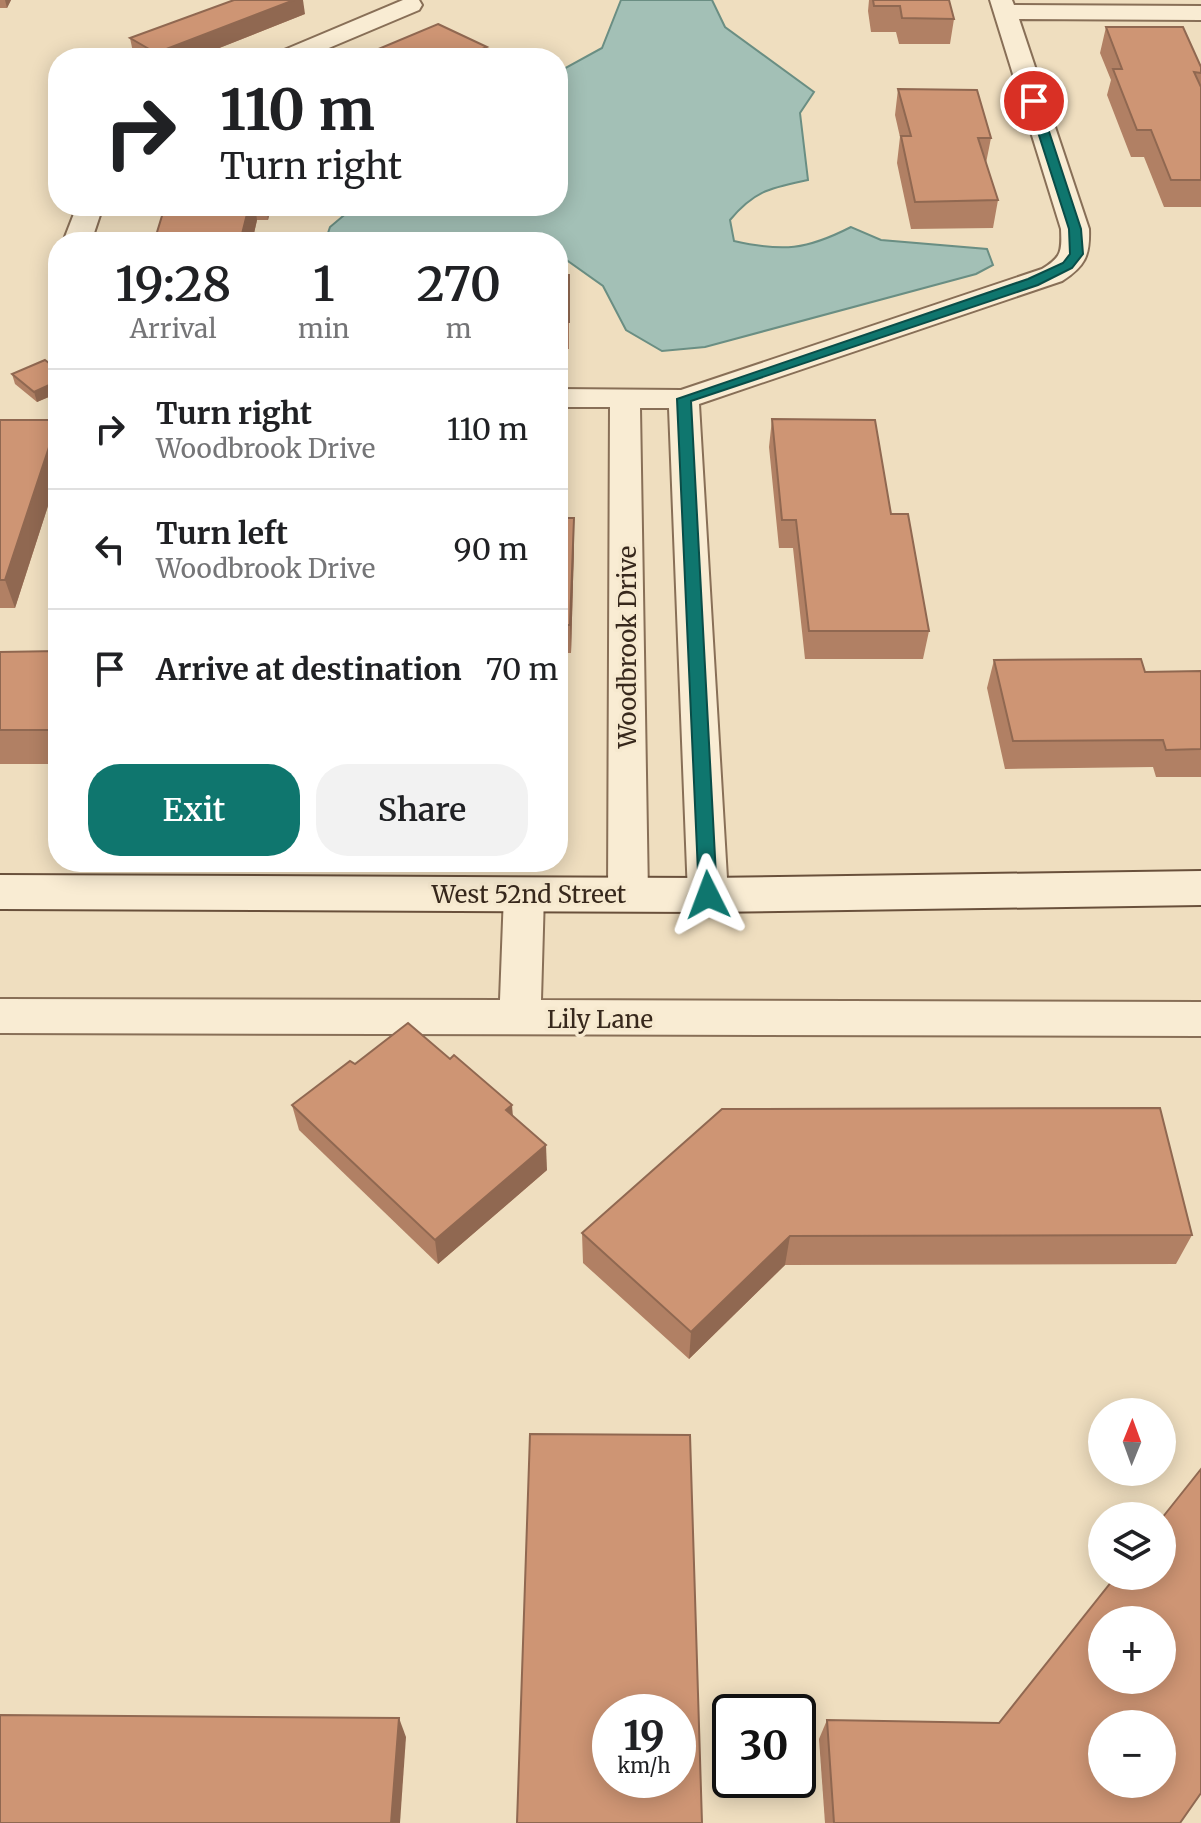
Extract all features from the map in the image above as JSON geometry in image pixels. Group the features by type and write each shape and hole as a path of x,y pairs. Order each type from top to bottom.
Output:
{"street":[{"path":"309,48 411,5"},
{"path":"568,398 684,399 1039,280 1068,265 1076,254 1075,229 1003,6 1201,13"},
{"name":"Woodbrook Drive","path":"625,399 628,895"},
{"path":"684,399 708,895"},
{"name":"West 52nd Street","path":"0,892 708,895 1201,888"},
{"path":"520,1019 524,894"},
{"name":"Lily Lane","path":"0,1016 1201,1019"}],"water":[{"path":"621,0 712,0 725,27 814,92 800,113 808,180 774,188 748,202 730,220 734,241 767,247 794,247 851,227 881,240 987,249 993,265 976,274 705,347 662,351 626,330 603,286 568,261 568,232 328,232 343,216 568,216 568,67 602,48"}],"building":[{"path":"234,0 294,0 169,48 147,48 130,38"},
{"path":"873,0 949,0 954,19 902,18 900,6 874,6"},
{"path":"438,24 487,47 485,48 381,48"},
{"path":"1106,27 1183,27 1201,67 1201,73 1194,72 1201,87 1201,180 1171,180 1151,130 1137,130 1113,69 1122,69"},
{"path":"898,89 977,90 991,138 978,138 998,200 915,202 901,136 911,136"},
{"path":"162,216 246,216 242,232 157,232"},
{"path":"568,275 569,275 568,322"},
{"path":"45,360 48,362 48,386 34,392 12,374"},
{"path":"772,419 875,420 891,514 908,514 929,631 809,631 796,520 782,520"},
{"path":"0,420 48,420 48,450 5,580 0,580"},
{"path":"568,518 574,518 570,625"},
{"path":"48,651 48,730 0,730 0,652"},
{"path":"1141,659 1145,672 1201,671 1201,749 1166,750 1163,740 1013,741 994,660"},
{"path":"408,1023 450,1059 454,1055 512,1105 506,1110 546,1145 435,1240 292,1105 350,1061 355,1064"},
{"path":"1160,1108 1192,1235 790,1236 691,1332 582,1233 722,1109"},
{"path":"530,1434 690,1435 702,1823 517,1823"},
{"path":"1201,1469 1201,1793 1180,1823 834,1823 827,1720 999,1723 1088,1611 1088,1694 1176,1694 1176,1606 1092,1606 1105,1590 1176,1590 1175,1502"},
{"path":"0,1715 399,1718 391,1823 0,1823"}],"route":[{"path":"708,895 684,399 1033,282 1068,265 1076,254 1078,243 1034,101"}]}
